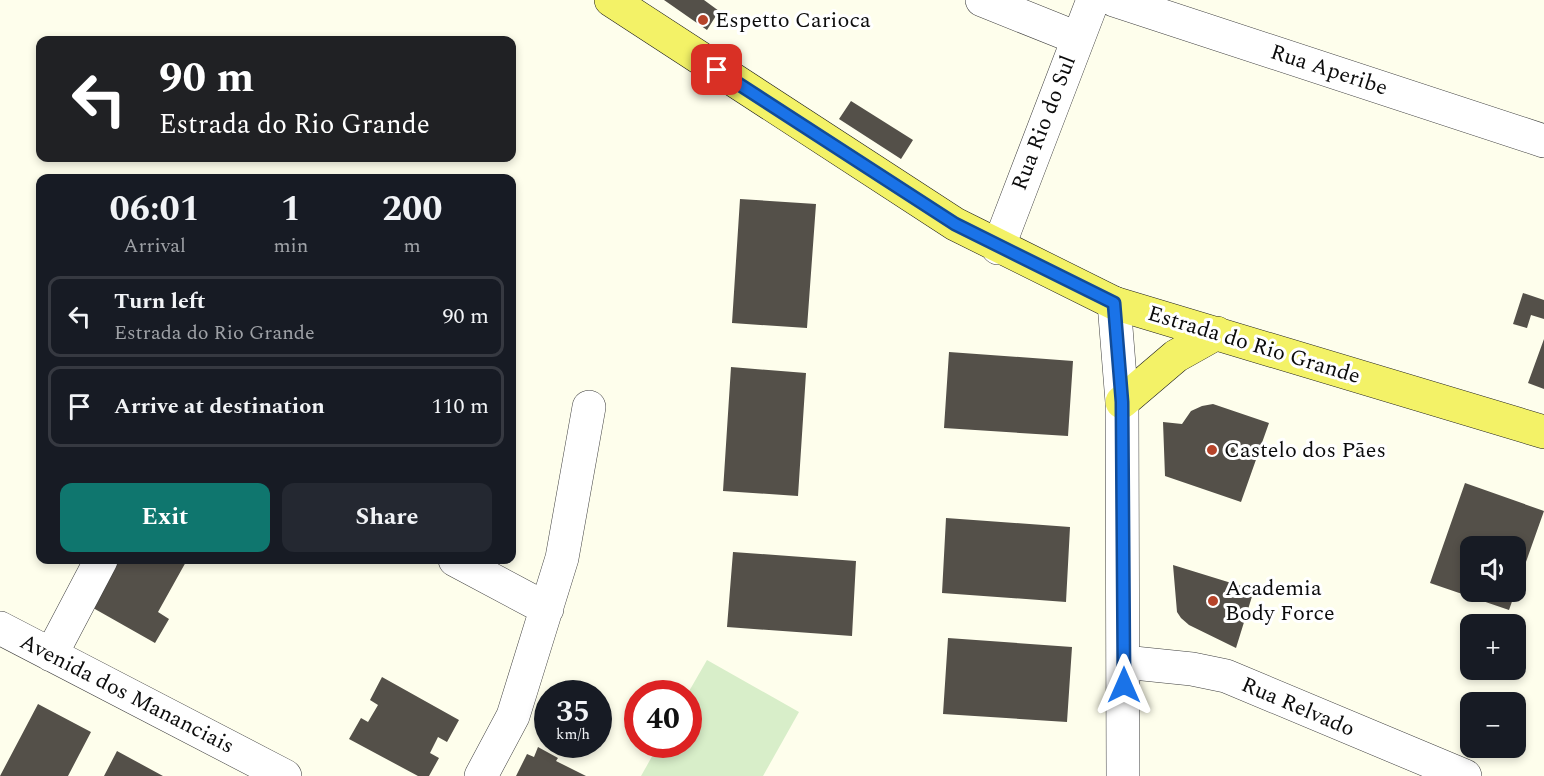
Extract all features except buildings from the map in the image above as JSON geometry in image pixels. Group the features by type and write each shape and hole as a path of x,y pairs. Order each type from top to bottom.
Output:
{"main road":[{"name":"Estrada do Rio Grande","path":"611,0 955,224 998,248 1114,303 1544,432"},
{"path":"1122,402 1176,356 1217,333"}],"street":[{"path":"982,0 1077,38"},
{"name":"Rua Rio do Sul","path":"998,248 1093,0"},
{"name":"Rua Aperibe","path":"1114,0 1544,141"},
{"path":"1114,303 1122,402 1123,776"},
{"path":"481,776 513,716 562,558 589,406"},
{"path":"51,655 99,564"},
{"path":"463,564 547,609"},
{"name":"Avenida dos Mananciais","path":"0,628 285,776"},
{"name":"Rua Relvado","path":"1124,662 1191,669 1226,676 1414,766 1466,776"}],"green space":[{"path":"707,660 799,712 763,776 641,776 651,758 702,758 702,680 695,680"}],"place":[{"name":"Espetto Carioca","path":"703,20"},
{"name":"Castelo dos Pães","path":"1212,450"},
{"name":"Academia Body Force","path":"1213,601"}],"route":[{"path":"717,70 955,224 998,248 1114,303 1122,402 1124,685"}]}
